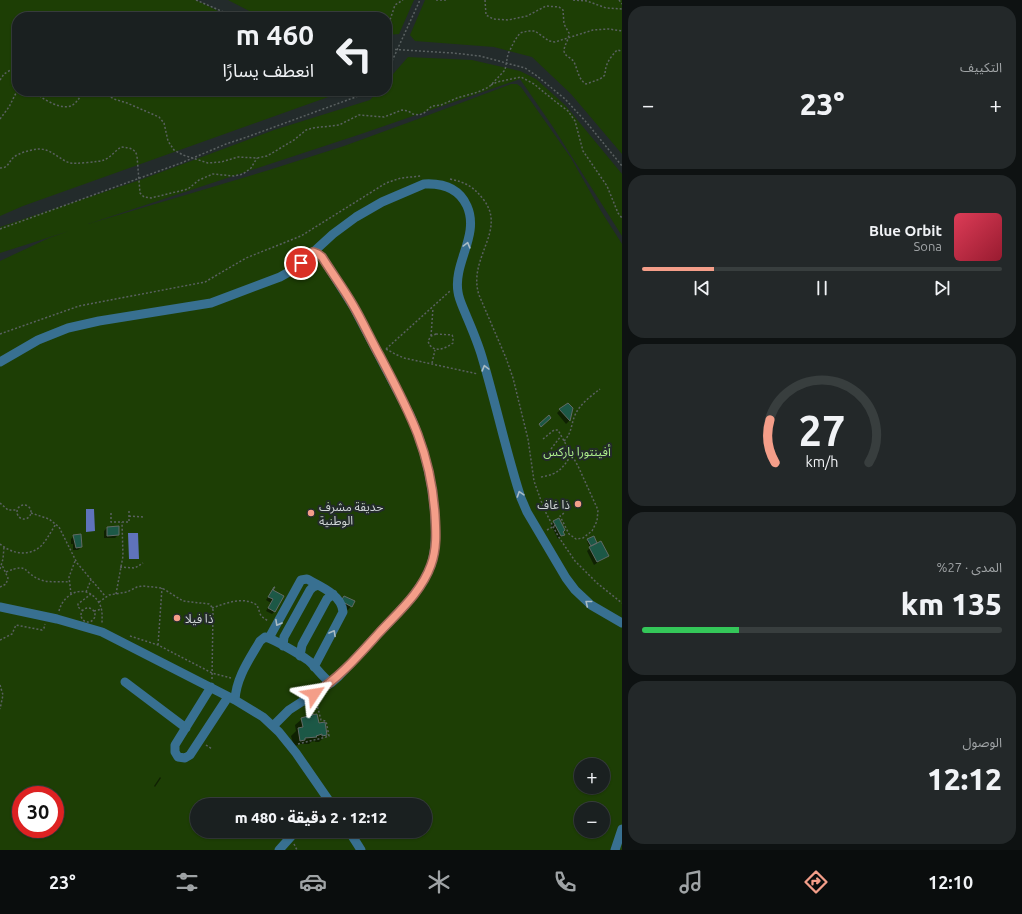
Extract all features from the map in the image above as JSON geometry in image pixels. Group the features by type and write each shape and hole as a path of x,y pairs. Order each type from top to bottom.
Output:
{"street":[{"path":"0,362 38,340 83,324 198,306 224,299 286,275 296,268 344,225 382,202 424,184 444,185 461,196 470,214 470,233 457,284 460,299 477,342 488,376 521,498 566,578 580,596 597,609 622,622"},
{"path":"273,726 289,710 331,683 348,667 416,593 427,575 435,549 436,533 432,486 424,449 410,415 347,295 322,257 313,252"},
{"path":"269,638 301,580 307,579 333,594 339,600 343,615 314,667"},
{"path":"283,646 284,637 310,590 318,585"},
{"path":"300,656 301,647 327,599 333,594"},
{"path":"0,607 46,616 107,634 211,687 254,711 273,726 290,746 327,798"},
{"path":"211,687 174,748 176,755 182,758 190,755 231,698 238,680 261,639 265,637 269,638 300,656 309,662 331,683"},
{"path":"125,682 186,728"},
{"path":"615,850 622,829"},
{"path":"279,850 290,838"},
{"path":"353,838 361,850"}],"path":[{"path":"196,0 224,12"},
{"path":"392,14 395,5 403,0"},
{"path":"392,61 420,0"},
{"path":"436,0 446,0"},
{"path":"484,0 486,15 494,19 508,20 527,16 546,6 560,7 563,10 564,24 570,33 564,47 564,52 566,56 573,61 581,81 586,84 600,79 605,75 605,66 610,58 617,50 622,51"},
{"path":"573,0 587,1 606,8 622,9"},
{"path":"619,0 622,4"},
{"path":"489,86 502,73 507,56 515,40 524,32 535,31 552,42 558,42 593,30 609,29 622,31"},
{"path":"392,50 480,56 519,66 532,72 565,99 587,123 622,166"},
{"path":"0,80 4,74 12,69"},
{"path":"109,96 159,117 164,123 170,146 178,153 208,163 221,162 238,157 257,158 271,154 309,129 339,125 358,115 384,117 402,110 419,115 432,106 441,105 457,98 478,92 497,82 521,77 534,84 568,112 575,122 583,151 607,186 618,213 622,218"},
{"path":"0,119 9,107 14,96"},
{"path":"41,96 50,102 68,107 75,104 81,96"},
{"path":"0,229 358,96"},
{"path":"0,168 4,168 8,165 13,157 36,149 49,151 70,163 76,164 105,160 121,147 130,148 136,152 137,156 140,194 144,197 150,198 168,195 188,189 200,180 213,174 234,176 243,174 251,168 257,158"},
{"path":"0,334 79,306 205,282 246,258 302,236 386,183 401,178 426,176"},
{"path":"444,178 469,185 478,193 490,209 492,218 491,228 478,267 476,278 477,290 513,378 528,439 534,481 540,500 566,549 585,573 622,603"},
{"path":"379,355 434,307 457,284"},
{"path":"434,307 429,343 435,350"},
{"path":"431,336 436,334 451,335 453,337 454,342 452,344 439,350 435,350"},
{"path":"386,349 399,357 488,376"},
{"path":"432,364 435,350"},
{"path":"564,441 570,434 578,410 600,389"},
{"path":"542,439 555,429 558,430 572,454 597,506 598,517 592,531 586,536 578,539 571,536 562,522 560,516 564,513"},
{"path":"551,449 561,436"},
{"path":"541,477 559,472 572,454"},
{"path":"0,503 8,510 16,510 20,506 25,505 29,508 31,513 49,519 56,524 76,560 106,597"},
{"path":"111,513 111,522 130,522 129,509"},
{"path":"16,510 17,516 22,520 28,518 31,513"},
{"path":"129,516 143,517"},
{"path":"116,594 123,556 122,522"},
{"path":"0,544 18,553 33,551 45,542 56,524"},
{"path":"540,534 556,526"},
{"path":"0,569 2,565 4,547"},
{"path":"71,594 69,582 70,574 76,560"},
{"path":"120,567 135,568 143,563"},
{"path":"0,587 7,583 8,578 2,565"},
{"path":"6,572 22,567 40,579 69,582"},
{"path":"86,592 91,580"},
{"path":"99,602 106,597 127,592 140,586 162,588 183,601 207,603 212,608 211,687"},
{"path":"158,645 162,588"},
{"path":"57,619 62,602 71,594 86,592 91,594 99,602 102,610 102,624 106,626"},
{"path":"91,594 78,604 78,607 82,611 82,619 89,622 95,617 94,611"},
{"path":"212,608 236,600 254,603 259,607 261,616 276,625"},
{"path":"82,611 87,608 94,611 102,610"},
{"path":"0,640 12,634 16,625 44,629 46,616"},
{"path":"127,635 158,645 212,673 238,680"},
{"path":"0,685 3,695 0,709"},
{"path":"290,746 329,736 326,720 320,719 314,694"}],"green space":[{"path":"0,0 196,0 220,12 12,12 12,96 331,96 23,206 0,216"},
{"path":"228,0 414,0 399,34 392,35 392,12 251,12"},
{"path":"425,0 622,0 622,154 571,94 532,57 494,47 415,41 410,35"},
{"name":"حديقة مشرف الوطنية","path":"408,57 472,60 520,71 536,79 565,105 622,174 622,236 553,127 520,79 364,133 88,224 344,146 511,84 517,84 521,87 571,158 601,211 622,244 622,850 0,850 0,261 49,238 69,231 0,253 0,227 140,180 274,130 370,100 374,96 392,96 392,75"}],"water":[{"path":"86,509 94,509 95,531 86,532"},
{"path":"128,533 138,533 139,559 129,559"}],"building":[{"path":"568,403 573,408 570,421 559,409"},
{"path":"549,415 551,418 541,427 539,424"},
{"path":"559,518 565,530 563,532 565,535 561,536 553,521"},
{"path":"119,526 119,535 107,536 107,527"},
{"path":"81,534 82,547 76,548 73,535"},
{"path":"594,536 597,543 591,546 587,539"},
{"path":"601,541 609,556 597,562 589,547"},
{"path":"274,587 273,590 284,596 275,612 268,608 273,599 268,597"},
{"path":"344,596 355,601 352,607 341,601"},
{"path":"310,712 310,715 317,714 319,723 325,722 327,735 322,736 322,734 316,736 317,737 305,738 305,740 300,741 298,728 303,727 301,718 308,716 307,713"}],"place":[{"name":"ذا غاف","path":"578,504"},
{"name":"حديقة مشرف الوطنية","path":"311,513"},
{"name":"ذا فيلا","path":"177,618"}],"route":[{"path":"301,263 313,252 322,257 353,306 410,415 424,449 428,467 432,486 436,533 434,554 431,565 416,593 348,667 331,683 314,694"}],"park label":[{"name":"أفينتورا باركس","path":"577,451"}]}
